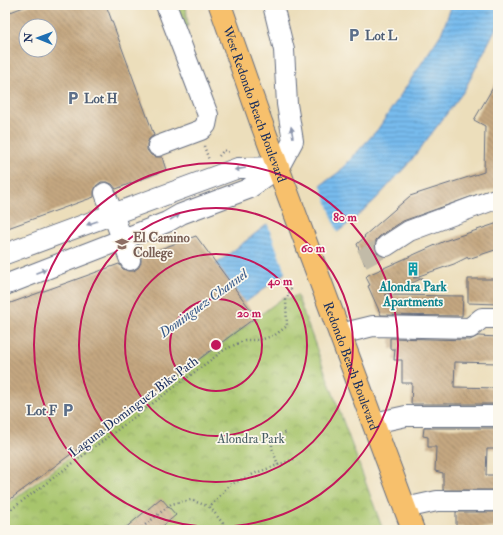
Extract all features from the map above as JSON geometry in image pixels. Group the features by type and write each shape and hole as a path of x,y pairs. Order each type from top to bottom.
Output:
{"main road":[{"name":"West Redondo Beach Boulevard","path":"220,5 261,122 292,202"},
{"name":"Redondo Beach Boulevard","path":"292,202 413,530"}],"lane":[{"path":"158,146 202,130 206,125 208,115 166,5"},
{"path":"5,285 167,222 181,214 248,189 279,167 293,141 287,104 284,50 273,5"},
{"path":"5,254 238,168 279,167"},
{"path":"105,193 130,260"},
{"path":"386,246 409,231 498,198"},
{"path":"340,334 373,326 470,328 482,318 498,318"},
{"path":"374,423 406,416 498,416"},
{"path":"405,508 437,501 498,502"}],"path":[{"name":"Laguna Dominguez Bike Path","path":"5,514 224,350 245,340 260,340 275,335 287,326 286,300 292,288"},
{"path":"278,465 272,448 272,441 276,436 288,432"},
{"path":"210,507 229,485 297,458"},
{"path":"139,530 171,504 192,500 210,507 228,530"}],"green space":[{"path":"177,5 186,5 188,26 185,27"},
{"name":"Alondra Park","path":"297,295 383,530 5,530 5,506 284,297 289,299"}],"water":[{"path":"452,5 498,5 498,24 464,91 409,163 376,199 353,220 225,318 206,272 265,226 339,172 378,129 441,34"}],"pier":[{"path":"320,183 338,234 286,275 267,222"}],"building":[{"name":"Lot H","path":"29,5 106,5 154,135 149,139 147,150 151,155 162,157 166,170 116,189 112,184 101,182 96,186 94,197 5,229 5,14"},
{"path":"498,79 498,187 403,221 376,240 375,247 378,254 365,265 357,244 365,237 364,236 410,196 484,172 485,126 474,120"},
{"name":"Alondra Park Apartments","path":"498,223 498,249 468,259 468,257 454,264 413,278 423,278 385,295 463,296 462,316 381,315 368,286 370,285 366,277 368,275 447,240"},
{"name":"Lot F","path":"196,236 256,317 5,503 5,305 119,264 123,269 134,271 139,267 141,256"},
{"path":"468,279 498,279 498,304 468,303"},
{"path":"478,336 498,337 498,363 455,362 454,387 498,388 498,404 411,404 412,383 402,383 402,360 394,360 395,349 390,349 390,338 470,340"},
{"path":"424,428 498,428 498,449 487,449 486,475 498,475 498,490 443,490 443,473 435,471 436,447 428,447 428,437 423,436"},
{"path":"161,498 176,515 158,530 123,530"},
{"path":"456,512 498,512 498,528 456,527"}],"tunnel":[{"path":"362,259 386,246"}],"place":[{"name":"Lot L","path":"354,35"},
{"name":"Lot H","path":"73,98"},
{"name":"El Camino College","path":"122,244"},
{"name":"Alondra Park Apartments","path":"413,269"},
{"name":"Lot F","path":"68,410"}],"water label":[{"name":"Dominguez Channel","path":"203,303"}]}
